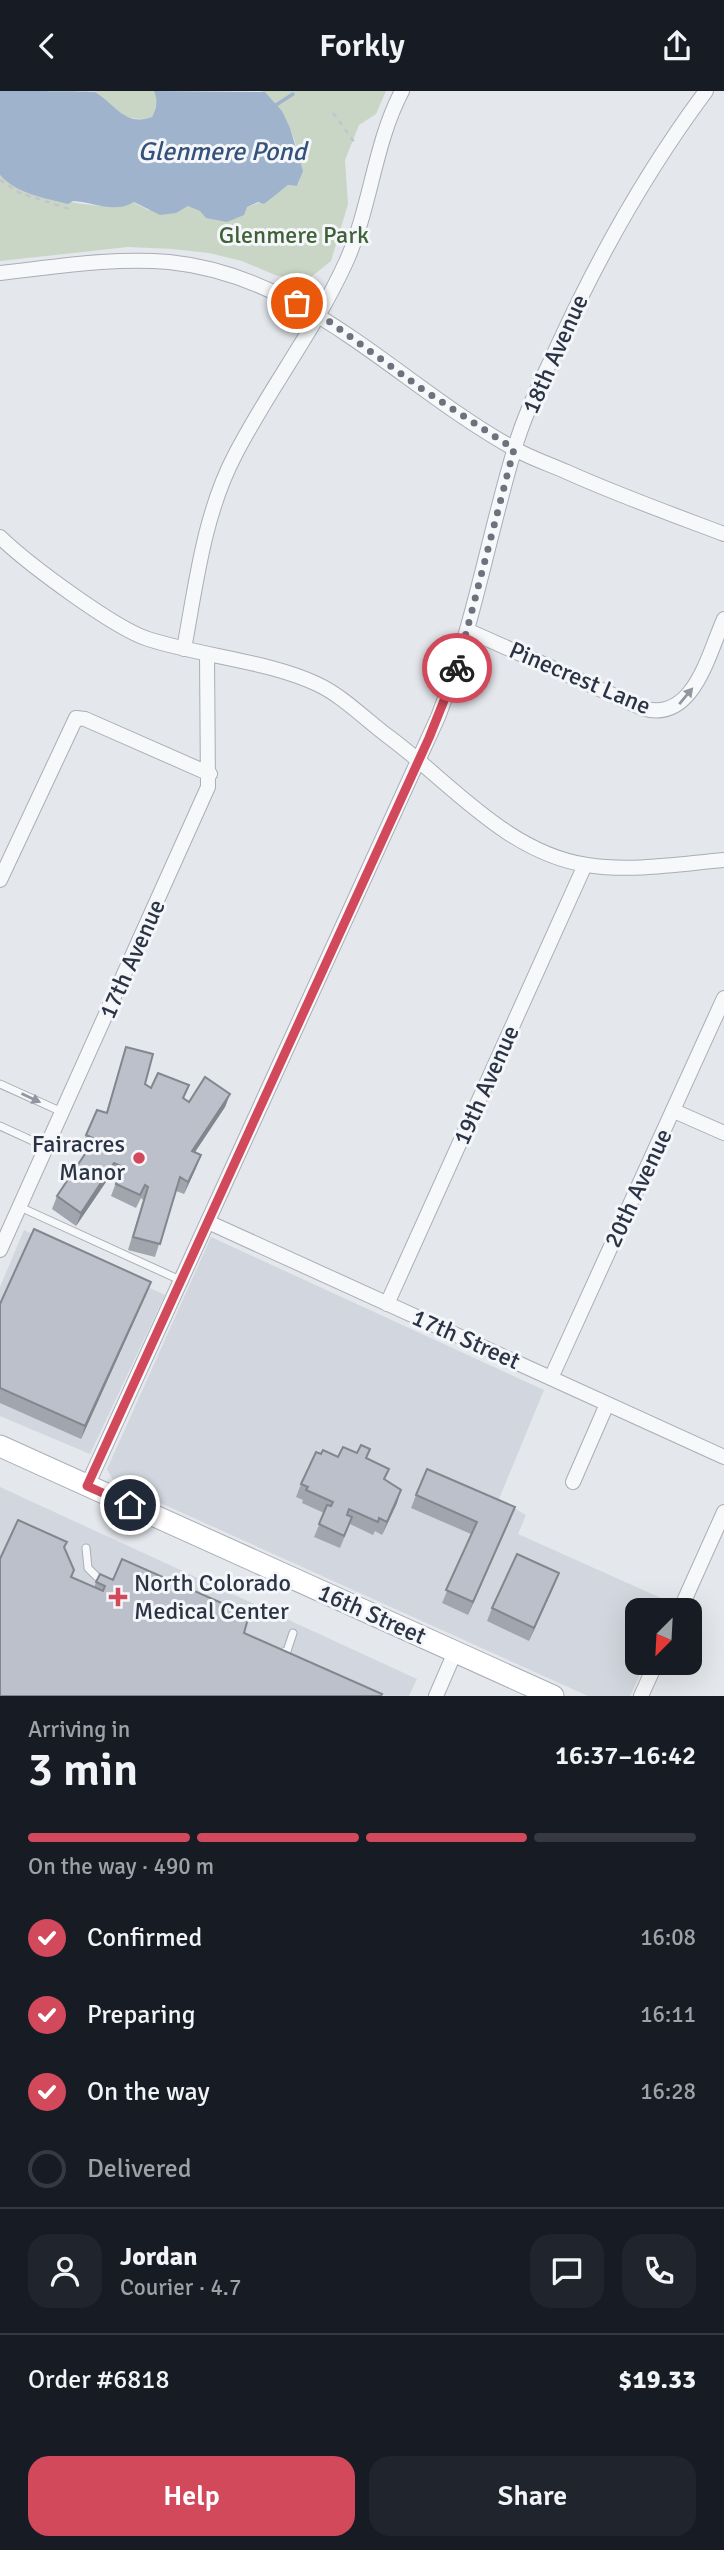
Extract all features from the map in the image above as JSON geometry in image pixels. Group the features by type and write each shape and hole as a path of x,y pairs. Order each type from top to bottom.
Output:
{"main road":[{"name":"16th Street","path":"0,1446 553,1696"}],"street":[{"path":"184,649 204,543 218,495 234,455 319,314 356,237 384,133 402,91"},
{"name":"18th Avenue","path":"87,1486 442,706 469,631 514,449 594,268 638,190 706,91"},
{"path":"0,274 128,262 168,262 220,271 260,286 319,314 422,389 514,449 609,491 724,533"},
{"path":"0,537 139,636 314,682 419,759 463,799 509,833 538,848 585,865 622,868 724,860"},
{"name":"Pinecrest Lane","path":"469,631 642,708 658,712 668,711 690,694 724,619"},
{"name":"17th Avenue","path":"0,1250 200,809 209,774 207,656"},
{"path":"0,880 76,718 85,719 209,774"},
{"name":"19th Avenue","path":"387,1304 585,865"},
{"name":"20th Avenue","path":"551,1378 724,998"},
{"path":"674,1111 724,1133"},
{"name":"17th Street","path":"208,1222 724,1457"},
{"path":"573,1482 607,1404"},
{"path":"685,1598 724,1512"},
{"path":"436,1696 455,1652"},
{"path":"641,1696 651,1675"}],"lane":[{"path":"0,1084 62,1112"},
{"path":"0,1126 47,1147"},
{"path":"20,1207 180,1280"},
{"path":"86,1548 88,1568 96,1576"},
{"path":"273,1655 287,1651 293,1633"}],"path":[{"path":"333,113 355,143"},
{"path":"0,180 20,193 72,210"}],"shaded area":[{"path":"24,1230 165,1295 90,1454 0,1416 0,1287"},
{"path":"211,1237 544,1390 499,1499 526,1515 518,1534 661,1598 625,1598 625,1675 640,1675 630,1696 588,1696 114,1482 107,1469"},
{"name":"North Colorado Medical Center","path":"0,1487 417,1679 409,1696 0,1696"}],"green space":[{"path":"94,91 154,91 158,100 152,117 135,119 120,113"},
{"name":"Glenmere Park","path":"261,91 386,91 376,114 359,125 345,160 348,204 331,261 310,278 294,279 275,275 242,261 209,253 172,249 128,247 0,261 0,175 25,189 65,201 106,206 133,202 148,210 179,210 188,206 210,210 240,209 264,203 288,185 297,186 300,177 298,150 278,107"}],"water":[{"name":"Glenmere Pond","path":"0,91 95,92 121,113 135,119 152,117 156,107 154,91 265,92 282,111 303,171 297,186 288,185 264,204 258,202 247,207 244,215 227,222 206,218 200,211 188,206 176,213 160,215 134,202 111,207 73,201 68,204 41,197 15,187 0,175"}],"building":[{"name":"Fairacres Manor","path":"126,1047 153,1054 145,1084 151,1088 158,1073 189,1085 183,1098 189,1102 205,1077 230,1094 192,1151 201,1155 188,1182 180,1177 160,1244 133,1237 148,1187 145,1185 140,1195 116,1184 123,1167 114,1163 81,1213 57,1196 95,1139 86,1135 97,1110 107,1113"},
{"path":"34,1229 151,1282 85,1426 0,1388 0,1304"},
{"path":"361,1445 370,1449 366,1458 389,1469 384,1479 401,1490 387,1522 379,1518 378,1522 349,1509 347,1515 352,1517 344,1536 319,1524 327,1505 331,1506 333,1502 306,1490 308,1487 301,1484 316,1452 321,1454 323,1450 338,1457 343,1447 357,1453"},
{"path":"427,1469 515,1507 473,1602 446,1590 477,1522 416,1495"},
{"name":"North Colorado Medical Center","path":"18,1520 67,1542 64,1547 74,1570 71,1577 103,1591 105,1586 96,1582 100,1574 113,1580 122,1559 249,1615 244,1633 382,1694 0,1696 0,1559"},
{"path":"517,1554 559,1573 534,1628 492,1608"}],"waterway":[{"path":"276,105 293,94"}],"way so far":[{"path":"297,303 319,314 422,389 514,449 469,631 457,668"}],"place":[{"name":"Fairacres Manor","path":"139,1158"},
{"name":"North Colorado Medical Center","path":"118,1597"}],"route":[{"path":"130,1505 87,1486 429,738 457,668"}]}
